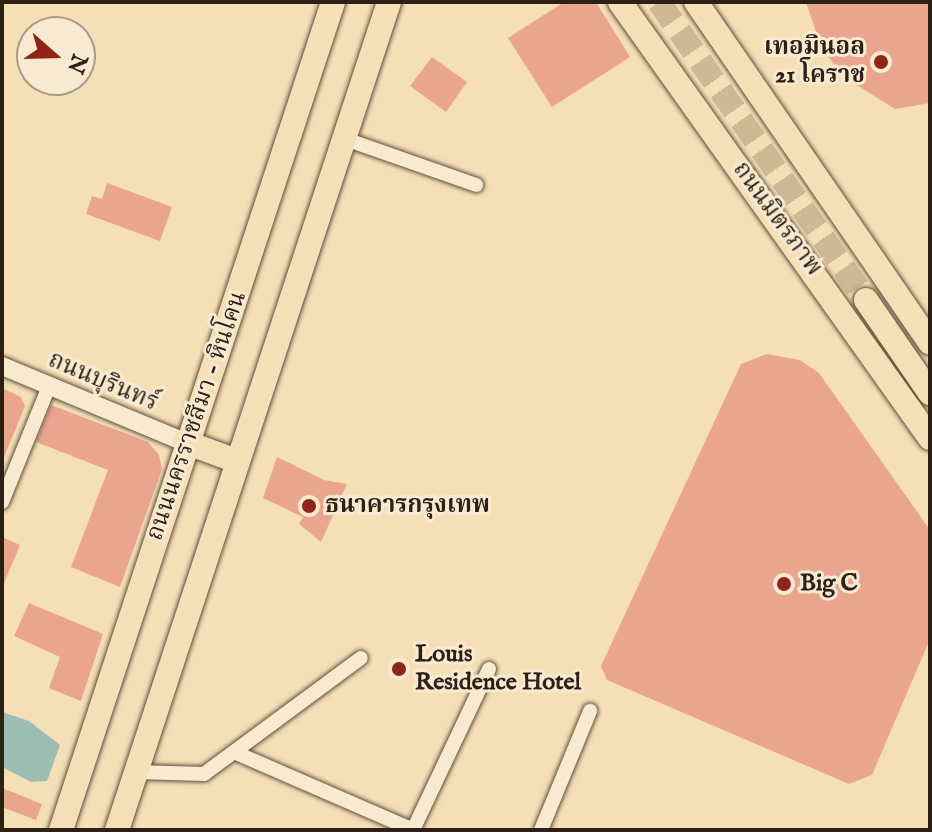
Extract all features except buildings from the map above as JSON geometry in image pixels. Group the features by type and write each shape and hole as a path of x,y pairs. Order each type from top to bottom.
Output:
{"main road":[{"name":"ถนนนครราชสีมา - หินโคน","path":"61,830 185,442 333,2"},
{"path":"117,830 389,2"},
{"name":"ถนนมิตรภาพ","path":"620,2 930,438"},
{"path":"696,2 930,342"},
{"path":"866,300 930,393"},
{"path":"185,442 237,461"}],"street":[{"path":"345,139 476,185"},
{"name":"ถนนบุรินทร์","path":"2,366 185,442"},
{"path":"2,502 50,384"},
{"path":"136,772 204,774 361,658"},
{"path":"234,752 413,830 489,669"},
{"path":"541,830 590,711"}],"water":[{"path":"2,712 29,721 60,745 47,781 31,782 2,767"}],"tunnel":[{"path":"659,2 866,300"}],"place":[{"name":"เทอมินอล 21 โคราช","path":"881,62"},
{"name":"ธนาคารกรุงเทพ","path":"309,506"},
{"name":"Big C","path":"784,584"},
{"name":"Louis Residence Hotel","path":"399,669"}]}
